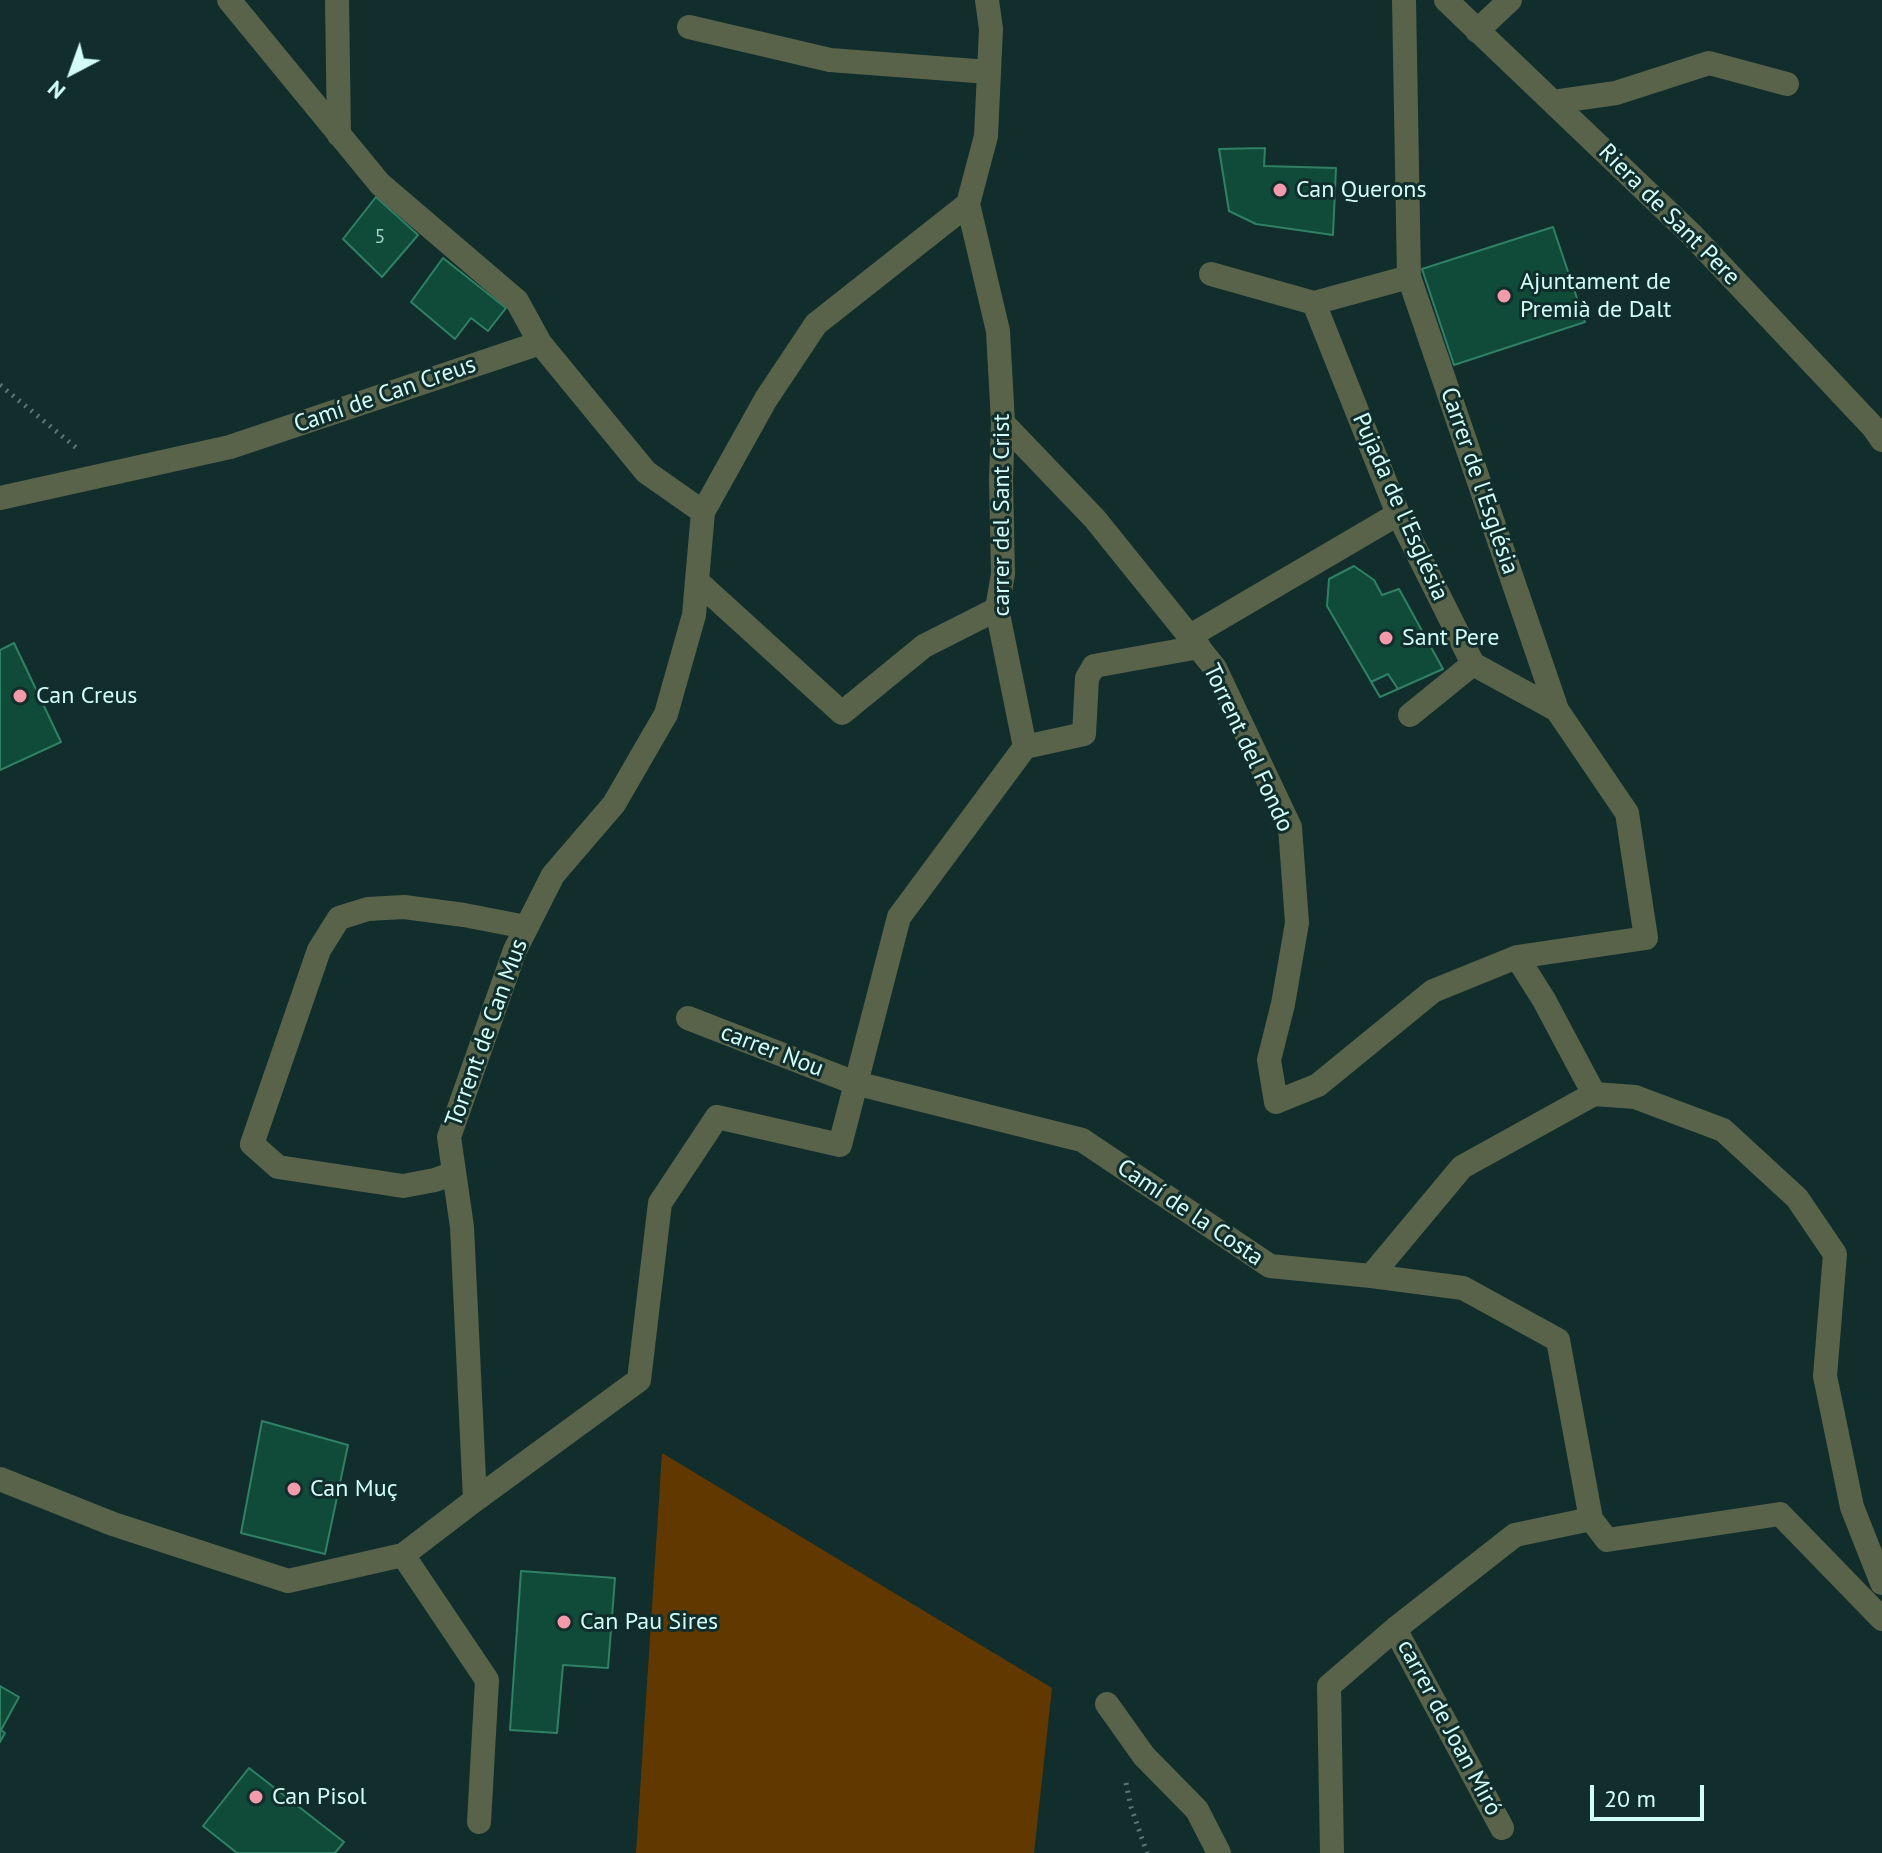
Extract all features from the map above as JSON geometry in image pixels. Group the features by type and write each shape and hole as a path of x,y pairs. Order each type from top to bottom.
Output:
{"street":[{"path":"229,0 380,184 517,301 540,343 646,472 703,512"},
{"path":"337,0 339,135"},
{"name":"carrer del Sant Crist","path":"987,0 991,29 986,136 968,204 998,331 1003,423 1003,574 997,609 1025,747"},
{"name":"Carrer de l'Església","path":"1404,0 1409,277 1557,710 1627,813 1646,938"},
{"name":"Riera de Sant Pere","path":"1446,0 1692,235 1882,440"},
{"path":"1477,31 1510,0"},
{"path":"689,27 830,60 989,72"},
{"path":"1553,102 1616,93 1709,63 1787,84"},
{"name":"Torrent de Can Mus","path":"475,1500 462,1227 449,1137 515,950 553,875 614,804 666,714 694,615 703,512 766,399 816,324 968,204"},
{"path":"1211,274 1314,303 1409,277"},
{"name":"Pujada de l'Església","path":"1314,303 1398,514 1473,664"},
{"name":"Camí de Can Creus","path":"0,498 230,447 540,343"},
{"name":"Torrent del Fondo","path":"1003,423 1095,519 1215,668 1290,827 1297,923 1283,1004 1269,1060 1276,1102 1318,1085 1433,991 1517,957 1646,938"},
{"path":"0,1479 113,1524 288,1581 403,1555 639,1380 660,1203 717,1117 840,1145 899,917 1025,747 1084,734 1089,671 1094,666 1194,642 1398,514"},
{"path":"697,581 842,713 924,646 997,609"},
{"path":"1410,715 1473,664 1557,710"},
{"path":"454,1173 403,1186 278,1167 252,1144 319,950 339,918 368,909 404,907 526,927"},
{"path":"1517,957 1544,1000 1594,1094"},
{"name":"carrer Nou","path":"688,1018 855,1083"},
{"name":"Camí de la Costa","path":"855,1083 1082,1140 1270,1266 1371,1276"},
{"path":"1371,1276 1462,1167 1594,1094 1635,1097 1723,1130 1797,1198 1835,1254 1825,1376 1852,1507 1882,1583"},
{"path":"1371,1276 1463,1288 1558,1340 1591,1519 1607,1540 1780,1514 1882,1619"},
{"name":"carrer de Joan Miró","path":"1332,1853 1329,1686 1395,1629 1515,1535 1591,1519"},
{"path":"403,1555 487,1680 479,1822"},
{"name":"carrer de Joan Miró","path":"1395,1629 1502,1828"},
{"path":"1107,1704 1144,1756 1197,1810 1219,1853"}],"path":[{"path":"0,385 108,474"}],"shaded area":[{"path":"662,1453 1052,1688 1034,1853 636,1853"}],"building":[{"name":"Can Querons","path":"1265,148 1264,166 1336,168 1333,235 1256,224 1229,211 1219,149"},
{"path":"376,197 418,235 382,277 343,239"},
{"name":"Ajuntament de Premià de Dalt","path":"1553,227 1585,322 1454,365 1422,269"},
{"path":"443,258 506,308 488,331 471,318 455,339 411,302"},
{"name":"Sant Pere","path":"1354,566 1374,580 1382,595 1399,589 1443,669 1380,697 1327,606 1329,579"},
{"name":"Can Creus","path":"14,643 61,742 0,770 0,650"},
{"path":"1388,674 1398,689 1380,697 1371,682"},
{"name":"Can Muç","path":"262,1421 348,1445 325,1554 241,1533"},
{"name":"Can Pau Sires","path":"521,1571 615,1578 608,1668 563,1665 557,1733 510,1730"},
{"path":"0,1686 19,1697 1,1730 5,1733 0,1742"},
{"name":"Can Pisol","path":"249,1768 344,1842 335,1853 237,1853 203,1826"}],"place":[{"name":"Can Querons","path":"1280,190"},
{"name":"Ajuntament de Premià de Dalt","path":"1504,296"},
{"name":"Sant Pere","path":"1386,638"},
{"name":"Can Creus","path":"20,696"},
{"name":"Can Muç","path":"294,1489"},
{"name":"Can Pau Sires","path":"564,1622"},
{"name":"Can Pisol","path":"256,1797"}]}
